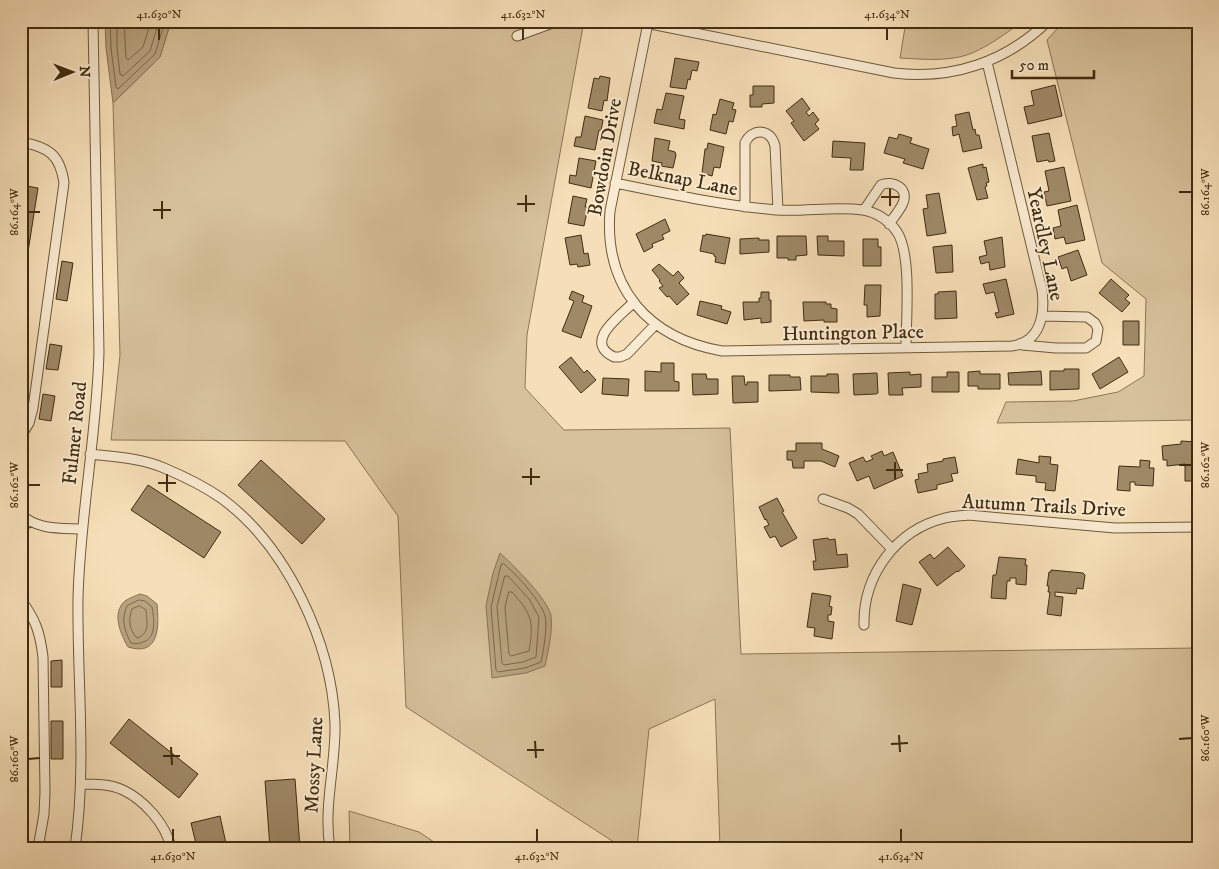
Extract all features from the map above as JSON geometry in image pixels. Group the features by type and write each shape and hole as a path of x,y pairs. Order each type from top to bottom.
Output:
{"street":[{"name":"Fulmer Road","path":"75,848 80,817 81,784 78,599 82,529 98,385 99,352 93,21"},
{"path":"517,36 558,21"},
{"path":"636,21 907,74 922,75 950,72 987,62 1003,55 1020,44 1048,21"},
{"name":"Bowdoin Drive","path":"629,294 616,269 610,242 609,224 615,183 648,23"},
{"name":"Yeardley Lane","path":"987,62 1042,290 1044,304 1042,316 1083,317 1091,319 1098,329 1096,341 1086,348 1022,345"},
{"name":"Belknap Lane","path":"745,207 745,143 752,134 761,131 772,137 775,146 778,210"},
{"path":"21,142 44,148 52,154 62,171 64,183 33,408 29,423 21,436"},
{"name":"Belknap Lane","path":"615,183 726,205 778,210 864,210 873,213 897,230 901,239 905,256 906,348"},
{"path":"864,210 881,186 892,183 897,185 904,195 904,201 889,224"},
{"name":"Huntington Place","path":"629,294 655,325 689,343 722,351 1022,345"},
{"path":"634,302 604,332 601,344 603,350 614,357 624,356 655,325"},
{"path":"1022,345 1032,337 1038,328 1042,316"},
{"name":"Mossy Lane","path":"90,454 133,459 162,467 221,498 245,520 272,550 293,584 311,618 324,651 332,688 335,723 334,760 327,814 330,848"},
{"path":"823,499 848,508 858,514 892,549"},
{"name":"Autumn Trails Drive","path":"864,625 867,595 881,562 892,549 915,530 946,517 968,515 1115,528 1198,527"},
{"path":"21,535 24,517 40,525 82,529"},
{"path":"21,600 37,625 43,657 45,792 44,814 38,848"},
{"path":"81,784 100,784 122,790 136,799 162,825 171,848"}],"shaded area":[{"path":"171,21 584,21 527,335 525,388 564,430 730,428 741,654 1198,648 1198,848 720,848 715,699 649,729 637,848 623,848 406,707 398,516 345,441 111,440 120,355 113,103 160,57"},
{"path":"906,21 1023,21 975,52 959,57 930,59 900,58"},
{"path":"1064,21 1198,21 1198,420 997,423 1006,402 1073,401 1118,392 1144,376 1146,299 1102,263 1047,40"},
{"path":"349,811 419,832 443,848 350,848"}],"water":[{"path":"105,21 171,21 160,57 113,103 106,48"},
{"path":"500,553 544,601 551,616 551,628 545,666 526,673 492,678 486,606 493,573"},
{"path":"140,594 147,596 157,604 158,621 152,644 146,648 139,649 128,647 120,630 118,618 121,606 125,601"}],"building":[{"path":"675,58 699,62 697,71 692,70 686,89 670,87"},
{"path":"600,76 610,78 607,101 604,100 602,111 588,108 594,78 599,79"},
{"path":"1055,85 1062,116 1028,124 1024,107 1034,105 1031,91"},
{"path":"753,86 774,86 774,103 762,104 762,107 750,107 750,95 753,95"},
{"path":"666,93 684,96 679,119 685,120 684,129 654,123 657,109 662,110"},
{"path":"802,98 810,109 806,112 809,116 813,112 819,120 815,124 819,129 804,141 791,123 794,121 786,111"},
{"path":"720,99 734,103 732,109 736,110 733,122 729,121 726,134 710,130 713,114 716,115"},
{"path":"969,112 973,130 975,129 976,135 979,135 982,148 963,152 959,134 953,136 952,127 957,126 955,115"},
{"path":"585,116 603,120 595,150 574,146 576,137 581,137"},
{"path":"1049,133 1055,161 1037,162 1032,136"},
{"path":"899,134 912,138 910,143 929,149 923,169 903,163 905,159 884,153 889,137 897,139"},
{"path":"655,138 670,141 668,150 675,152 676,155 673,168 661,166 662,163 652,161"},
{"path":"833,141 865,143 863,170 850,170 851,158 832,157"},
{"path":"708,143 724,147 720,168 714,167 712,176 702,173 705,149 707,149"},
{"path":"579,158 596,161 591,188 569,183 570,175 576,176"},
{"path":"983,164 983,168 986,167 989,182 986,183 987,186 985,187 988,198 977,200 968,168"},
{"path":"1064,167 1071,201 1047,206 1044,192 1049,191 1045,171"},
{"path":"21,185 38,188 25,271 21,271"},
{"path":"939,193 946,233 927,236 923,209 928,208 926,195"},
{"path":"573,196 587,199 585,207 588,207 584,226 568,223"},
{"path":"1077,205 1085,240 1066,244 1064,237 1055,239 1053,228 1061,226 1058,210"},
{"path":"665,219 670,231 662,235 664,239 652,244 653,247 644,252 636,234"},
{"path":"706,234 730,238 725,264 715,262 716,257 714,254 700,251 703,235 705,236"},
{"path":"581,235 584,254 588,253 590,265 578,267 577,264 570,265 565,238"},
{"path":"777,236 806,236 807,255 796,256 796,260 777,258"},
{"path":"817,236 828,236 828,241 844,241 844,256 818,255"},
{"path":"1002,237 1005,267 990,270 989,262 981,264 979,257 987,255 984,241"},
{"path":"759,238 759,240 769,240 769,252 740,254 740,239"},
{"path":"863,239 878,239 878,247 881,247 881,266 863,266"},
{"path":"952,245 953,272 936,273 933,247"},
{"path":"1078,250 1087,275 1071,281 1067,267 1062,269 1058,257"},
{"path":"62,261 73,263 67,301 56,299"},
{"path":"659,264 673,276 678,271 684,278 679,283 689,294 677,305 659,288 663,286 652,270"},
{"path":"1006,279 1014,314 997,318 995,313 999,312 994,292 986,294 983,284"},
{"path":"1111,279 1129,295 1125,299 1130,303 1122,312 1099,293"},
{"path":"865,285 881,285 880,316 867,317 867,305 864,305"},
{"path":"572,291 584,296 582,302 592,306 581,338 562,331 574,301 569,299"},
{"path":"956,291 957,318 935,319 935,294 938,294 938,292"},
{"path":"761,292 769,292 771,322 761,323 761,318 744,320 743,302 759,302"},
{"path":"700,301 722,306 721,309 731,312 727,324 697,315"},
{"path":"803,302 826,302 826,304 831,304 831,308 837,309 837,322 824,322 824,320 804,321"},
{"path":"1123,321 1139,321 1139,345 1123,345"},
{"path":"50,344 62,346 58,370 46,369"},
{"path":"571,357 584,373 587,370 596,380 581,393 559,367"},
{"path":"1119,357 1128,372 1100,389 1092,374"},
{"path":"661,363 674,363 674,381 679,382 679,391 645,391 645,371 661,372"},
{"path":"1064,369 1079,369 1079,389 1050,390 1050,371 1064,371"},
{"path":"980,371 980,374 1000,374 1000,389 978,389 978,386 968,386 968,372"},
{"path":"1041,371 1042,385 1009,385 1008,373"},
{"path":"910,372 910,375 921,374 921,387 902,388 903,395 889,395 888,373"},
{"path":"947,372 959,372 959,392 932,392 932,377 947,377"},
{"path":"877,373 878,393 854,395 853,374"},
{"path":"692,374 706,374 707,379 718,379 718,394 693,395"},
{"path":"827,374 838,374 839,393 811,392 811,376 827,376"},
{"path":"769,375 800,377 801,390 769,391"},
{"path":"732,376 744,376 745,385 747,385 747,382 758,382 758,402 733,403"},
{"path":"603,378 629,379 628,396 602,394"},
{"path":"43,394 55,396 51,421 39,419"},
{"path":"1181,441 1197,442 1198,481 1185,481 1185,464 1167,466 1167,460 1163,460 1162,446 1181,444"},
{"path":"796,443 822,443 822,449 839,456 835,467 821,461 804,461 804,468 793,468 792,460 787,460 787,451 796,451"},
{"path":"882,451 884,456 893,452 903,476 874,489 869,476 857,481 849,463 863,457 866,462 873,459 871,456"},
{"path":"1039,456 1051,457 1050,464 1058,465 1055,491 1045,490 1046,483 1036,482 1036,476 1016,474 1018,459 1039,463"},
{"path":"955,457 958,473 951,474 953,481 937,485 937,489 918,493 915,480 919,479 918,474 928,472 927,464"},
{"path":"261,460 325,519 302,544 238,485"},
{"path":"1140,460 1150,461 1149,468 1154,468 1153,486 1135,485 1135,482 1130,482 1130,491 1117,490 1119,466 1140,467"},
{"path":"148,485 221,532 204,558 131,510"},
{"path":"777,498 784,511 782,512 797,538 781,547 775,536 770,538 764,527 769,525 759,507"},
{"path":"828,538 829,540 835,539 837,555 847,554 848,567 814,570 813,561 816,561 813,540"},
{"path":"948,547 965,566 937,586 919,562 930,554 934,559"},
{"path":"999,557 1026,559 1025,565 1027,565 1026,585 1016,584 1016,578 1010,578 1010,581 1007,581 1006,599 991,598 993,575 996,575"},
{"path":"1051,570 1083,573 1085,575 1083,589 1077,588 1076,594 1055,592 1055,596 1063,597 1061,616 1047,614 1050,592 1048,592 1049,586 1047,586"},
{"path":"903,584 921,589 912,625 896,621"},
{"path":"812,593 831,596 829,606 832,607 831,615 828,615 828,621 834,622 832,639 814,636 815,628 807,627"},
{"path":"62,660 62,687 51,687 51,661"},
{"path":"129,719 198,774 179,798 110,743"},
{"path":"51,721 63,721 63,759 51,759"},
{"path":"295,779 300,848 270,848 265,781"},
{"path":"220,816 227,848 197,848 191,823"}]}
